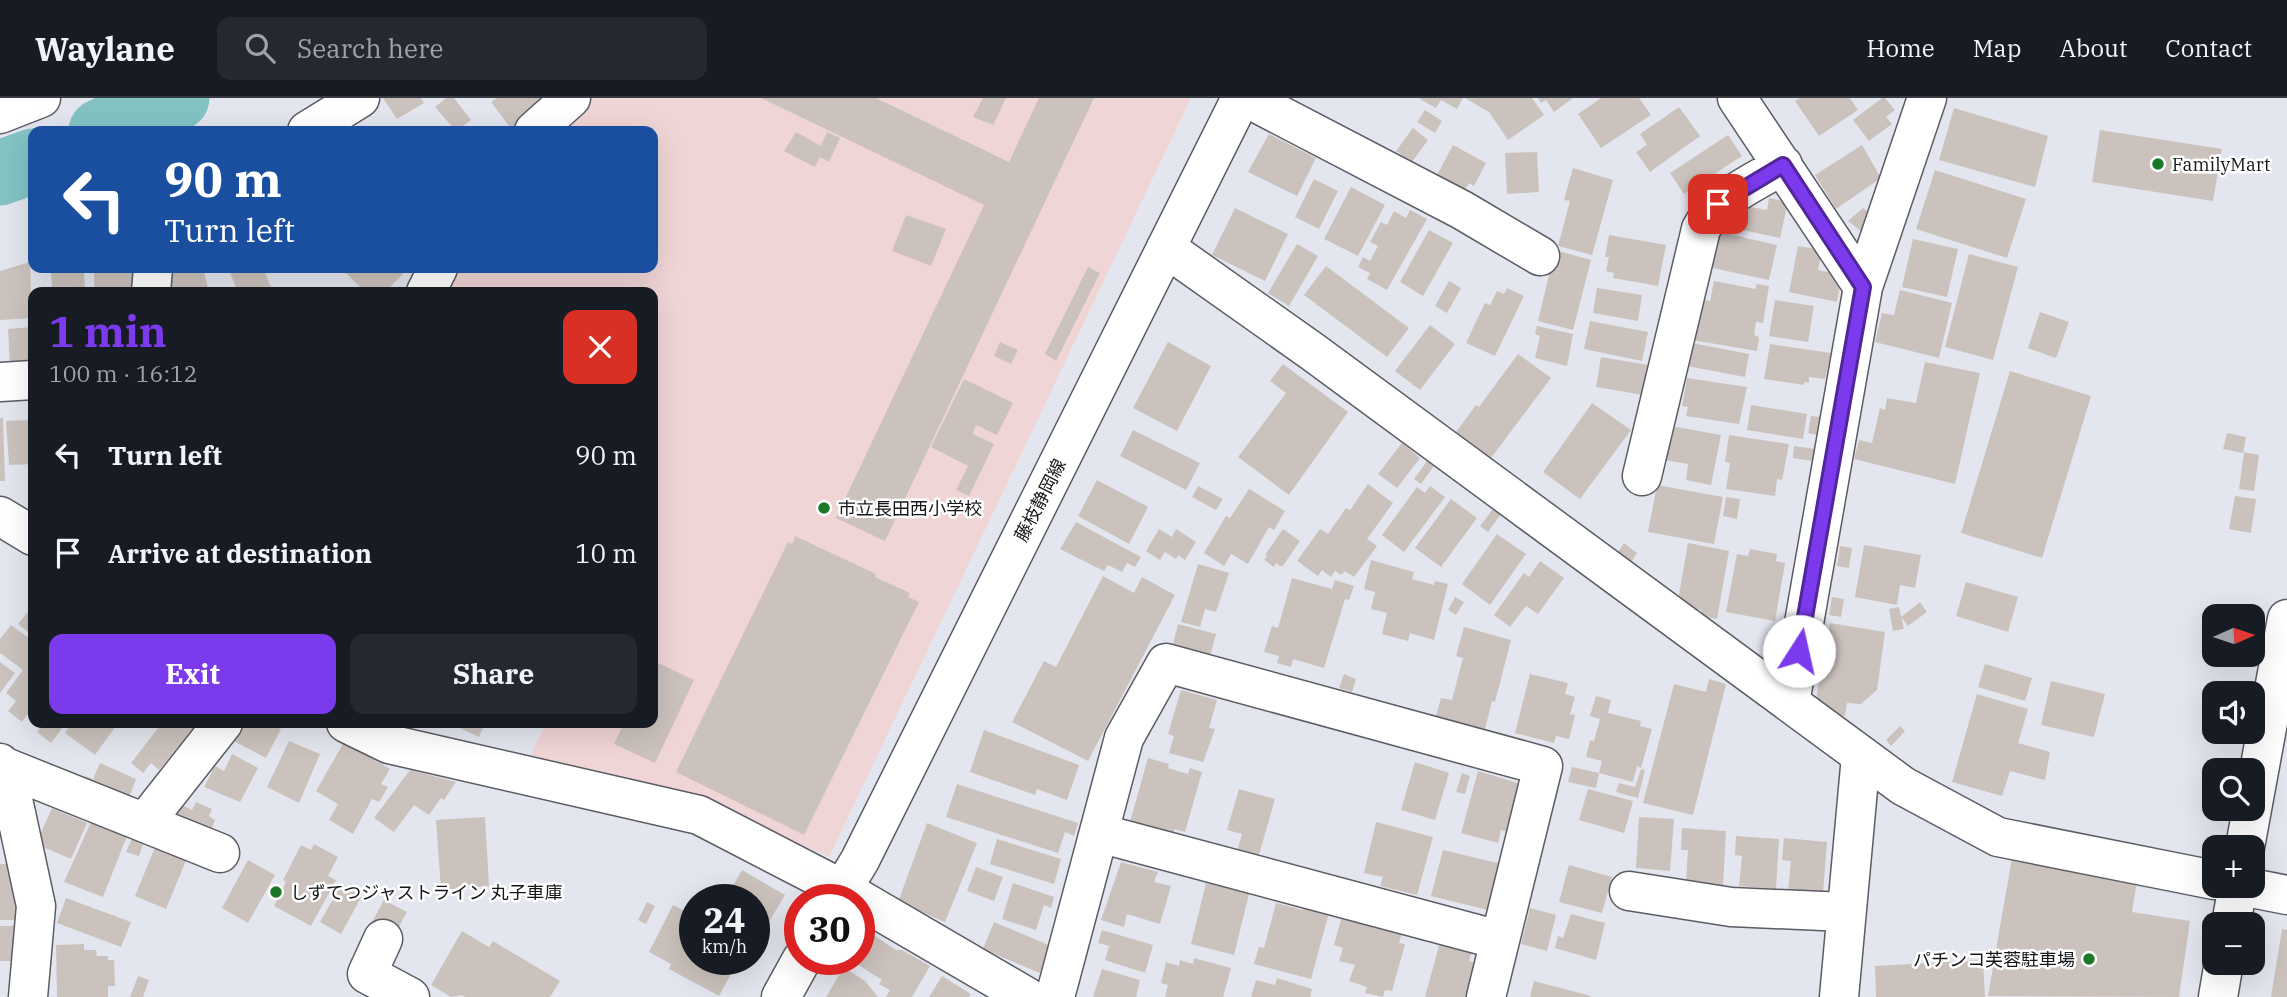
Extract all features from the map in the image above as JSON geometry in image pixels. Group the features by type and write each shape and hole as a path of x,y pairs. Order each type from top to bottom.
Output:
{"main road":[{"path":"0,114 41,98"},
{"path":"315,126 360,98"},
{"path":"540,126 571,98"},
{"name":"藤枝静岡線","path":"845,884 866,847 1241,98"},
{"path":"1247,98 1462,210 1540,256"},
{"path":"1737,98 1863,287"},
{"path":"1790,703 1863,287 1927,98"},
{"path":"1642,476 1701,229 1718,204 1783,165"},
{"path":"1166,248 1313,352 1903,786 1998,837 2202,878"},
{"path":"0,382 28,380"},
{"path":"0,516 28,533"},
{"path":"2247,835 2287,619"},
{"path":"1055,997 1125,737 1166,663 1543,766 1486,997"},
{"path":"145,822 219,728"},
{"path":"356,728 389,744 699,815 821,884"},
{"path":"1839,997 1861,756"},
{"path":"0,764 220,853"},
{"path":"0,764 14,804 36,906 19,981"},
{"path":"1099,833 1499,940"},
{"path":"1629,891 1731,907 1845,912"},
{"path":"2265,891 2287,895"},
{"path":"875,914 1027,997"},
{"path":"383,939 366,974 411,997"},
{"path":"780,997 793,975"},
{"path":"2218,997 2222,975"}],"shaded area":[{"name":"市立長田西小学校","path":"580,98 1191,98 829,857 696,798 529,758 544,728 658,728 658,287 448,287 455,273 658,273 658,126 549,126"}],"building":[{"path":"383,98 421,98 424,103 397,119"},
{"path":"446,98 454,98 471,120 463,126 452,126 435,107"},
{"path":"497,98 554,98 517,126 509,126 491,102"},
{"path":"761,98 876,98 1009,162 1039,98 1094,98 885,541 836,518 984,205"},
{"path":"983,98 1006,98 993,125 973,117"},
{"path":"1418,98 1463,98 1457,109 1441,100 1436,108"},
{"path":"1465,98 1532,98 1544,115 1508,140 1489,112"},
{"path":"1538,98 1573,98 1554,112 1546,100 1541,103"},
{"path":"1601,98 1639,98 1651,115 1601,148 1578,114"},
{"path":"1800,98 1850,98 1858,110 1819,136 1795,101"},
{"path":"1882,98 1895,110 1886,117 1892,124 1869,141 1853,120"},
{"path":"1679,107 1700,136 1650,172 1636,152 1647,145 1640,134"},
{"path":"1954,108 2048,136 2035,187 1939,160"},
{"path":"1425,110 1442,121 1435,133 1417,122"},
{"path":"1413,128 1428,140 1412,162 1396,151"},
{"path":"2100,130 2222,149 2213,201 2092,182"},
{"path":"796,132 821,146 827,132 840,138 829,162 820,157 815,167 784,151"},
{"path":"1269,134 1316,158 1297,196 1248,172"},
{"path":"1728,135 1742,156 1684,194 1670,173"},
{"path":"1453,145 1486,163 1474,186 1469,183 1464,192 1436,177"},
{"path":"1862,145 1881,178 1836,209 1815,175"},
{"path":"1537,152 1539,192 1507,194 1505,153"},
{"path":"1573,168 1613,180 1592,255 1558,246 1570,201 1564,200"},
{"path":"1935,170 2026,199 2007,258 1916,229"},
{"path":"1314,179 1338,191 1319,229 1295,217"},
{"path":"1351,187 1385,205 1358,256 1324,239"},
{"path":"1769,198 1788,202 1780,238 1714,224 1735,204 1767,210"},
{"path":"1235,208 1288,234 1265,281 1212,255"},
{"path":"1863,208 1871,214 1861,231 1848,221"},
{"path":"1410,210 1427,219 1387,290 1367,279 1370,273 1358,267 1363,257 1370,261 1378,246 1370,242 1381,222 1387,225 1394,211 1406,218"},
{"path":"906,215 946,229 931,266 892,251"},
{"path":"1429,230 1453,243 1423,296 1400,282"},
{"path":"1715,231 1777,245 1769,280 1708,267"},
{"path":"1609,235 1666,245 1658,286 1613,278 1614,273 1606,271 1609,257 1605,257"},
{"path":"1913,239 1958,249 1947,297 1902,287"},
{"path":"1297,244 1318,256 1289,306 1268,293"},
{"path":"1798,246 1822,250 1818,270 1842,275 1837,302 1789,292"},
{"path":"1555,250 1591,260 1573,330 1538,321"},
{"path":"1969,254 2018,267 1993,360 1945,347"},
{"path":"28,263 31,287 28,287 28,318 0,320 0,271"},
{"path":"1326,266 1409,328 1387,357 1304,295"},
{"path":"1088,267 1100,273 1056,361 1045,354"},
{"path":"51,273 84,273 85,287 52,287"},
{"path":"94,273 132,273 132,287 94,287"},
{"path":"171,273 204,273 208,287 169,287"},
{"path":"230,273 265,273 271,287 236,287"},
{"path":"346,273 404,273 390,287 360,287"},
{"path":"1449,281 1461,288 1447,313 1435,306"},
{"path":"1714,281 1756,289 1756,284 1769,286 1763,323 1756,322 1754,335 1759,337 1757,351 1692,340 1699,299 1710,301"},
{"path":"1507,288 1524,296 1495,356 1466,343 1485,303 1490,305 1497,291 1504,294"},
{"path":"1597,288 1642,295 1638,321 1593,313"},
{"path":"1900,290 1952,303 1939,358 1875,342 1882,313 1894,315"},
{"path":"1775,300 1814,306 1808,342 1769,336"},
{"path":"2040,312 2069,322 2056,358 2028,348"},
{"path":"1590,321 1648,332 1642,361 1584,349"},
{"path":"1430,325 1455,344 1420,390 1395,371"},
{"path":"1537,326 1573,334 1567,366 1535,358 1540,336 1535,334"},
{"path":"28,327 28,363 10,365 8,329"},
{"path":"1000,342 1018,350 1011,364 994,356"},
{"path":"1168,342 1211,366 1177,431 1133,408"},
{"path":"1692,343 1749,354 1745,377 1687,366"},
{"path":"1770,344 1831,353 1825,379 1809,377 1809,383 1805,382 1804,385 1764,379"},
{"path":"1518,354 1551,378 1491,458 1456,432 1476,405 1479,407"},
{"path":"1601,357 1648,365 1643,395 1596,387"},
{"path":"1925,362 1980,373 1955,484 1854,459 1859,440 1872,443 1880,408 1885,410 1887,398 1916,403"},
{"path":"1283,364 1348,412 1289,495 1238,457 1286,393 1270,381"},
{"path":"2010,371 2091,396 2042,558 1961,533"},
{"path":"1687,378 1747,387 1739,424 1686,416 1688,407 1682,406"},
{"path":"964,379 1013,403 997,435 976,425 973,434 994,444 969,496 956,490 968,466 931,447"},
{"path":"1592,403 1631,430 1580,499 1543,472"},
{"path":"1751,405 1807,414 1803,439 1747,430"},
{"path":"1811,416 1821,417 1817,435 1808,433"},
{"path":"0,418 3,418 5,481 0,481"},
{"path":"28,420 28,464 9,465 6,421"},
{"path":"1671,426 1721,435 1711,485 1686,480 1688,464 1665,460"},
{"path":"1133,430 1200,463 1186,490 1120,456"},
{"path":"2227,433 2246,437 2243,453 2223,449"},
{"path":"1729,435 1789,444 1782,480 1777,479 1775,496 1726,489 1730,463 1725,462"},
{"path":"1402,443 1420,458 1397,488 1378,474"},
{"path":"1794,446 1815,449 1813,461 1793,458"},
{"path":"2244,452 2259,455 2254,491 2239,489"},
{"path":"1427,461 1434,466 1421,484 1414,479"},
{"path":"1097,480 1148,507 1129,544 1078,516"},
{"path":"1368,484 1393,503 1367,539 1377,546 1354,577 1345,571 1341,575 1335,571 1331,577 1322,570 1318,576 1297,561 1320,529 1328,534 1346,508 1350,510"},
{"path":"1657,485 1723,497 1714,544 1648,532"},
{"path":"1198,486 1223,499 1216,510 1192,497"},
{"path":"1430,486 1445,497 1404,552 1382,535 1417,487 1425,493"},
{"path":"1249,489 1285,511 1274,530 1269,527 1248,564 1231,554 1224,566 1204,553 1226,516 1230,518"},
{"path":"2235,496 2256,499 2251,533 2229,529"},
{"path":"1726,497 1740,499 1737,519 1723,516"},
{"path":"1451,499 1477,518 1441,567 1415,548"},
{"path":"1493,509 1501,514 1488,532 1480,526"},
{"path":"1076,522 1141,557 1135,567 1127,563 1122,572 1108,565 1104,571 1060,549"},
{"path":"1159,529 1172,537 1176,529 1196,542 1185,560 1178,555 1176,559 1165,552 1160,560 1146,551"},
{"path":"1283,529 1300,541 1282,567 1276,563 1274,567 1264,560 1267,556 1265,555"},
{"path":"1497,534 1526,554 1490,605 1462,584"},
{"path":"795,536 876,574 875,577 910,593 908,597 919,602 804,835 676,772 788,542 792,544"},
{"path":"1624,543 1637,553 1629,565 1616,555"},
{"path":"1688,543 1729,551 1717,619 1701,616 1701,610 1677,606"},
{"path":"1864,545 1921,555 1915,588 1900,585 1897,605 1855,597"},
{"path":"1840,546 1852,548 1849,568 1837,566"},
{"path":"1750,549 1777,554 1776,561 1785,563 1775,621 1726,612 1737,554 1748,556"},
{"path":"1371,560 1414,572 1412,579 1434,585 1435,581 1448,584 1434,640 1410,633 1408,641 1382,634 1387,613 1371,609 1375,592 1364,589"},
{"path":"1540,561 1564,578 1538,614 1526,606 1510,627 1494,615 1524,573 1529,577"},
{"path":"1198,564 1229,573 1216,612 1205,609 1200,627 1181,622"},
{"path":"1103,576 1134,593 1142,577 1175,595 1088,761 1012,722 1044,661 1056,667"},
{"path":"1292,578 1332,589 1335,580 1354,586 1349,600 1345,599 1324,668 1293,659 1291,667 1277,663 1279,656 1264,652 1272,626 1278,628"},
{"path":"1966,582 2018,597 2008,632 1956,616"},
{"path":"1455,597 1464,602 1456,615 1448,610"},
{"path":"1832,597 1844,599 1841,617 1829,615"},
{"path":"1920,602 1927,612 1908,626 1901,617"},
{"path":"1899,607 1904,629 1893,631 1889,609"},
{"path":"28,612 28,632 18,624"},
{"path":"1830,623 1885,632 1877,690 1861,704 1847,703 1845,716 1831,714 1831,708 1815,705"},
{"path":"1178,624 1216,634 1209,661 1171,652"},
{"path":"11,625 28,637 28,714 22,722 8,711 16,701 6,693 23,670 0,653 0,639"},
{"path":"1464,627 1511,640 1485,729 1436,716 1441,698 1452,700 1463,658 1456,656"},
{"path":"0,662 15,673 0,693"},
{"path":"658,663 694,680 655,763 614,744 622,728 658,728"},
{"path":"1985,664 2032,678 2025,701 1978,687"},
{"path":"1344,674 1356,679 1352,692 1339,688"},
{"path":"1530,674 1568,683 1565,694 1575,697 1570,714 1575,715 1569,739 1556,736 1554,743 1515,733"},
{"path":"1709,679 1726,684 1693,815 1643,803 1674,684 1706,692"},
{"path":"2051,681 2105,694 2094,737 2041,725"},
{"path":"1181,690 1217,700 1209,728 1215,729 1203,762 1169,753 1174,736 1168,734"},
{"path":"1977,694 2028,709 2018,743 2050,752 2045,780 2010,771 2002,796 1952,782"},
{"path":"1596,696 1611,700 1608,713 1641,721 1640,726 1652,729 1641,768 1637,766 1633,782 1599,773 1602,761 1586,757 1590,740 1594,741 1600,719 1590,716"},
{"path":"1900,726 1905,731 1891,746 1886,740"},
{"path":"40,728 62,728 51,743 37,732"},
{"path":"68,728 114,728 95,755 65,733"},
{"path":"158,728 193,728 159,770 151,763 143,773 131,763"},
{"path":"236,728 281,729 266,758 230,739"},
{"path":"460,728 483,728 479,737"},
{"path":"984,730 1079,765 1067,800 1037,789 1035,795 970,772"},
{"path":"289,741 320,754 299,803 267,787"},
{"path":"344,742 390,769 381,784 388,787 379,802 372,799 353,834 329,820 338,804 316,791"},
{"path":"232,754 258,768 240,802 204,787 215,766 224,771"},
{"path":"1148,758 1169,764 1168,768 1188,774 1190,768 1202,772 1185,832 1175,829 1173,834 1130,822"},
{"path":"1415,762 1449,773 1435,820 1401,810"},
{"path":"100,763 136,779 127,803 82,784 85,776 93,779"},
{"path":"1572,767 1599,773 1596,788 1568,782"},
{"path":"1641,769 1645,770 1638,798 1616,792 1619,783 1635,787"},
{"path":"410,770 456,782 444,800 441,798 429,815 414,805 394,832 374,818"},
{"path":"1478,771 1524,785 1514,834 1501,830 1498,843 1461,833"},
{"path":"1462,773 1470,776 1465,794 1456,792"},
{"path":"957,784 1078,823 1074,836 1065,832 1058,853 946,817"},
{"path":"1239,789 1275,799 1258,858 1237,852 1242,834 1227,830"},
{"path":"1588,789 1633,801 1624,833 1579,820"},
{"path":"196,802 212,809 209,816 215,820 208,838 174,823 182,805 192,810"},
{"path":"52,808 87,823 71,859 36,844"},
{"path":"485,817 489,886 441,890 436,820"},
{"path":"1639,817 1674,819 1670,871 1636,868"},
{"path":"91,822 127,836 103,897 64,882"},
{"path":"1376,822 1433,837 1417,895 1380,886 1383,877 1364,873"},
{"path":"927,823 977,843 945,922 898,902"},
{"path":"1682,828 1726,831 1723,885 1686,883 1688,850 1681,850"},
{"path":"133,836 144,841 139,856 126,852"},
{"path":"1736,836 1779,839 1776,889 1739,886 1742,856 1735,855"},
{"path":"1784,838 1827,842 1823,894 1788,892 1791,861 1782,860"},
{"path":"997,839 1061,859 1054,884 990,864"},
{"path":"314,844 338,857 328,876 336,880 311,926 274,906 286,882 283,880 301,845 311,850"},
{"path":"156,845 187,858 166,909 135,896"},
{"path":"1443,850 1506,865 1492,911 1431,896"},
{"name":"パチンコ芙蓉駐車場","path":"2013,852 2138,875 2132,912 2190,921 2179,997 1988,996"},
{"path":"248,860 275,875 248,923 222,908"},
{"path":"1121,862 1158,872 1154,882 1171,886 1160,924 1127,914 1124,927 1101,920"},
{"path":"0,864 15,864 16,920 0,920"},
{"path":"1569,865 1612,877 1602,913 1559,902"},
{"path":"976,867 1003,877 994,901 967,891"},
{"path":"742,870 766,884 734,884"},
{"path":"1013,883 1054,897 1051,908 1044,905 1036,930 1002,919"},
{"path":"1206,883 1249,894 1234,955 1191,944"},
{"path":"341,885 362,896 341,934 320,922"},
{"path":"770,886 784,897 770,920"},
{"path":"66,898 131,922 121,947 57,923"},
{"path":"384,900 407,912 395,934 372,922"},
{"path":"647,902 655,906 646,924 638,920"},
{"path":"1276,903 1303,910 1304,906 1329,913 1311,979 1254,964 1259,947 1264,948"},
{"path":"673,905 679,908 679,974 669,969 671,964 649,952"},
{"path":"1530,908 1556,915 1547,951 1521,944"},
{"path":"1571,914 1605,923 1596,960 1555,948 1558,936 1563,938"},
{"path":"1342,916 1402,933 1399,943 1405,944 1392,991 1385,990 1383,997 1365,993 1367,987 1349,981 1355,965 1339,961 1343,948 1334,945"},
{"path":"994,922 1051,946 1040,973 983,949"},
{"path":"0,926 16,926 17,961 0,961"},
{"path":"2282,929 2287,930 2287,997 2271,997"},
{"path":"1102,930 1153,945 1145,973 1105,960 1109,946 1098,943"},
{"path":"462,931 489,947 493,941 560,981 550,997 451,997 431,985"},
{"path":"875,936 896,950 902,950 930,966 912,997 886,997 890,990 879,984 882,980 874,975"},
{"path":"1440,942 1472,951 1469,961 1476,963 1467,997 1425,997"},
{"path":"84,944 84,950 96,950 97,956 108,956 108,960 114,960 115,986 108,986 108,997 57,997 56,945"},
{"path":"1194,958 1231,968 1223,997 1165,997 1168,985 1161,983 1166,962 1179,966 1180,960 1193,964"},
{"path":"1983,960 1985,997 1876,997 1875,966"},
{"path":"1102,969 1140,980 1136,997 1093,997"},
{"path":"680,975 730,975 719,996"},
{"path":"839,975 856,975 865,981 878,997 826,997"},
{"path":"138,976 149,980 143,997 130,997"},
{"path":"942,976 971,994 969,997 929,997"},
{"path":"1277,978 1312,989 1310,997 1251,997 1256,980 1275,985"},
{"path":"1534,981 1591,996 1530,997"}],"waterway":[{"path":"113,126 177,98"},
{"path":"0,173 28,163"}],"place":[{"name":"FamilyMart","path":"2158,164"},
{"name":"市立長田西小学校","path":"824,508"},
{"name":"しずてつジャストライン 丸子車庫","path":"276,892"},
{"name":"パチンコ芙蓉駐車場","path":"2089,959"}],"route":[{"path":"1718,204 1783,165 1863,287 1799,651"}]}
